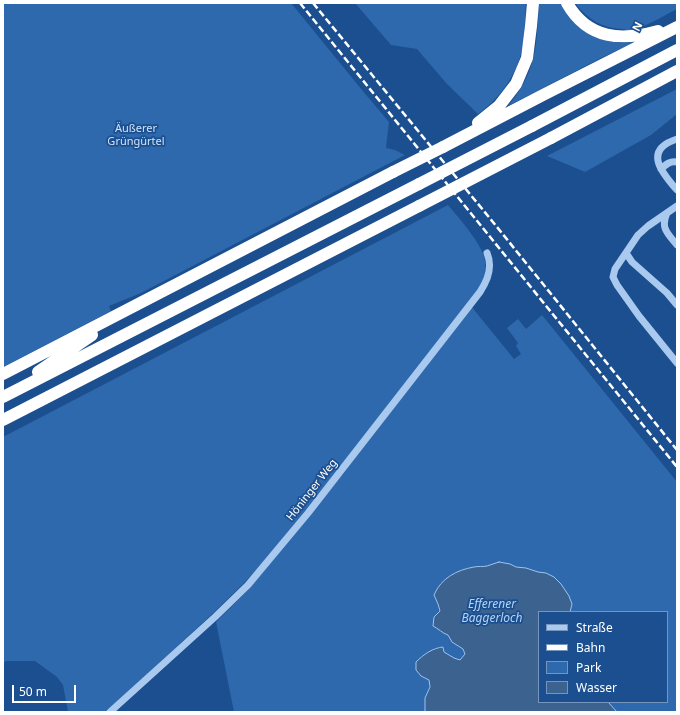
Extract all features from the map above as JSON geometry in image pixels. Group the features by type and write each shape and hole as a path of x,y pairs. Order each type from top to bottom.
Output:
{"highway":[{"path":"443,147 481,121 499,106 516,84 527,58 532,3"},
{"path":"567,3 573,12 589,28 604,34 625,37 645,35 677,27"},
{"path":"3,374 677,27"},
{"path":"3,396 420,184 677,50"},
{"path":"3,420 551,138 677,71"},
{"path":"3,396 143,301"}],"street":[{"path":"677,139 664,145 657,156 661,169 677,190"},
{"path":"661,169 666,164 677,162"},
{"path":"677,206 648,226 638,235 615,269 613,277 639,316 677,363"},
{"path":"667,213 664,223 666,231 677,245"},
{"name":"Höninger Weg","path":"110,712 248,585 308,513 482,289 490,272 487,253"},
{"path":"626,253 632,262 667,293 677,306"}],"green space":[{"name":"Äußerer Grüngürtel","path":"3,3 291,3 389,122 386,148 395,150 405,155 141,293 109,306 111,311 3,367"},
{"path":"355,3 526,3 524,38 520,59 506,86 500,94 478,114 447,84 417,49 391,45"},
{"path":"539,3 562,3 609,41 620,43 635,42 508,106 521,88 529,73 536,44"},
{"path":"575,3 677,3 677,9 642,27 628,30 601,25 585,14"},
{"path":"677,89 677,114 651,135 585,172 547,156"},
{"path":"448,205 470,232 481,248 484,256 485,273 479,290 340,467 262,564 245,582 105,712 68,712 63,685 57,677 35,661 3,662 3,437"},
{"path":"471,306 514,359 521,354 516,346 518,343 507,328 518,319 526,329 542,315 677,482 677,712 617,712 609,703 668,703 668,611 570,611 572,604 546,573 499,562 488,566 474,567 448,577 434,595 439,610 433,626 448,635 452,642 463,649 465,654 461,660 454,658 444,652 443,647 436,648 421,657 421,676 429,680 430,687 425,698 425,712 234,712 216,622 247,591 346,470"}],"water":[{"name":"Efferener Baggerloch","path":"499,562 546,573 554,577 561,584 569,596 572,604 570,611 538,611 538,703 609,703 617,712 425,712 425,698 430,687 429,680 421,676 416,670 416,662 429,652 443,647 444,652 460,660 465,654 463,649 452,642 448,635 433,626 434,617 440,611 434,595 445,579 450,576 468,568 487,566"}],"railway":[{"path":"300,3 677,467"},
{"path":"313,3 497,227 677,450"}]}
